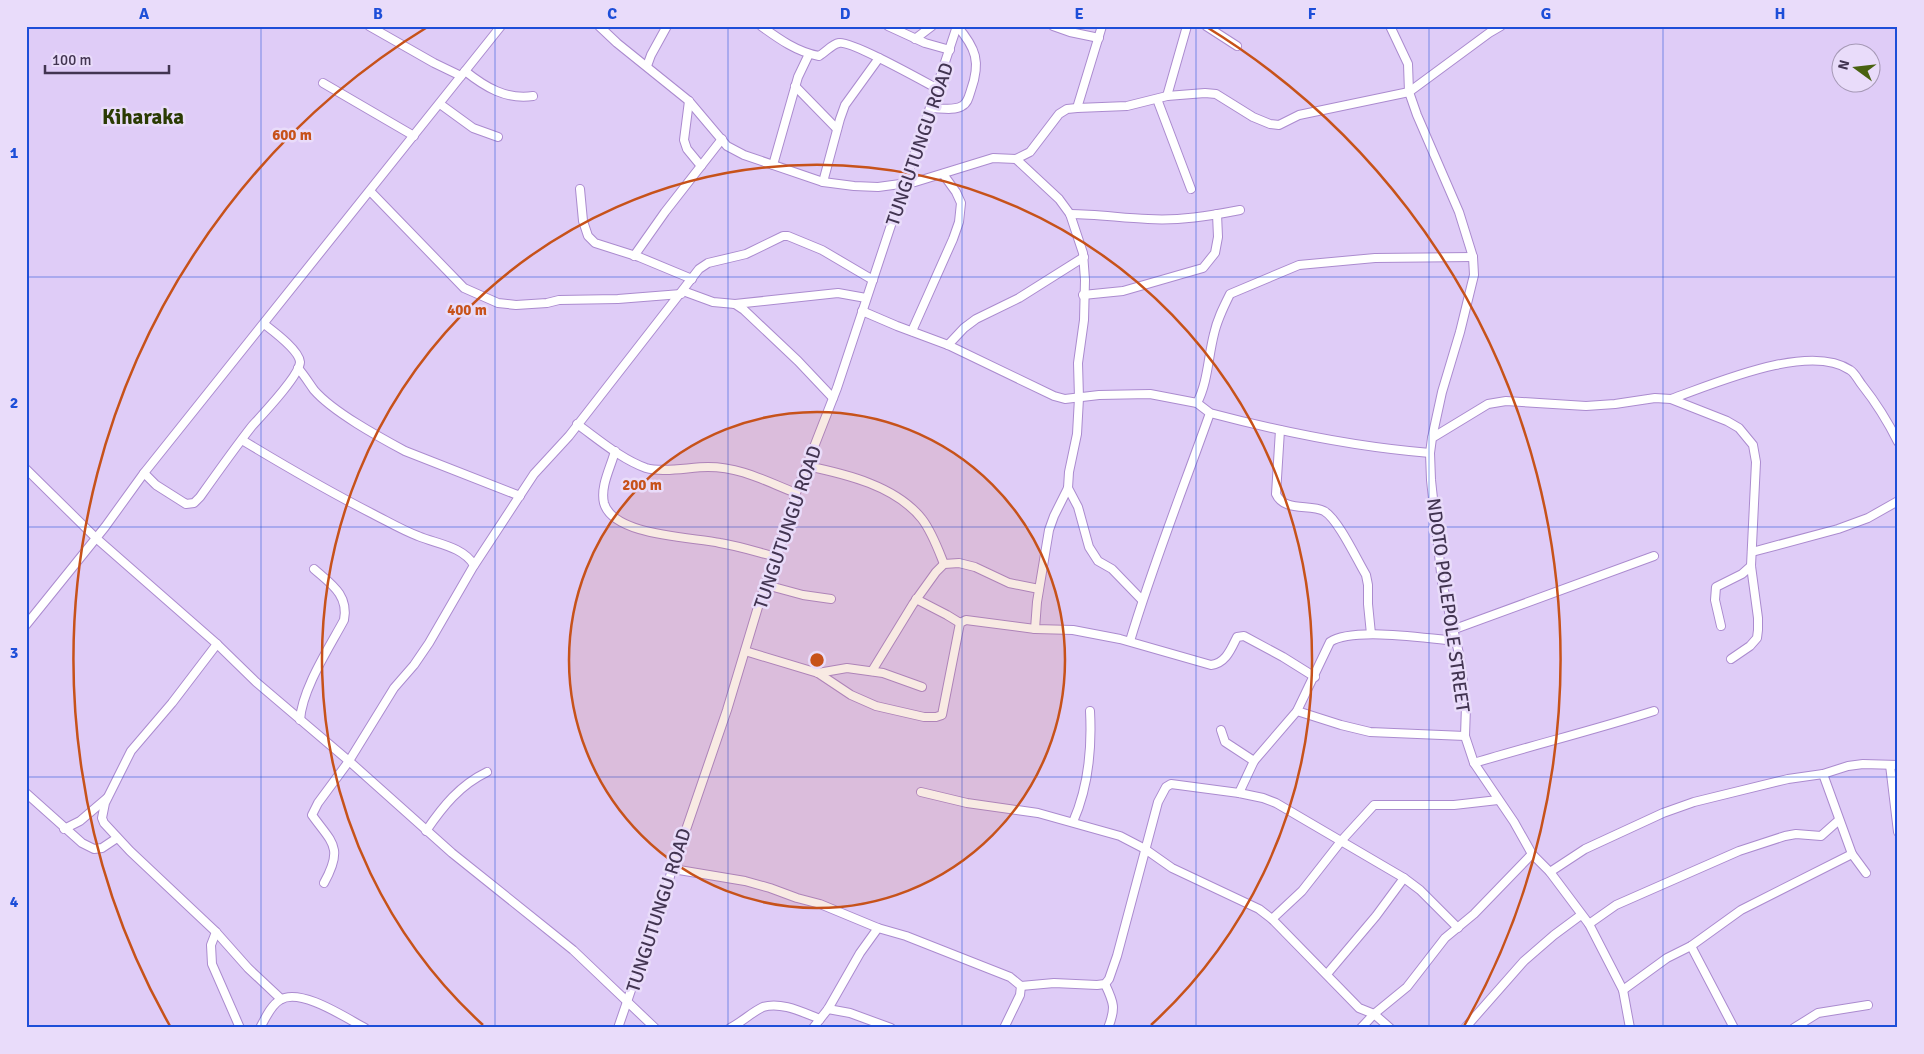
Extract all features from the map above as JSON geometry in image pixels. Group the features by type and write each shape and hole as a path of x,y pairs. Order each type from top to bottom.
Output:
{"street":[{"path":"369,26 434,63 463,73 505,96 523,98 533,96"},
{"path":"26,625 501,26"},
{"path":"599,26 617,43 690,101 727,146 744,155 823,182 878,187 943,174 994,158 1016,159 1030,152 1060,114 1067,109 1127,106 1188,93 1216,94 1253,117 1270,124 1279,125 1299,115 1409,92 1489,32 1501,26"},
{"path":"647,66 650,55 667,26"},
{"path":"761,26 792,47 808,54 819,56 833,45 843,42 938,88"},
{"path":"888,26 915,39 950,50"},
{"path":"915,39 932,26"},
{"path":"931,108 960,107 967,102 975,79 977,58 969,40 957,26"},
{"name":"TUNGUTUNGU ROAD","path":"618,1028 746,651 766,585 785,534 796,493 834,398 957,26"},
{"path":"1053,26 1070,32 1099,38"},
{"path":"1077,108 1102,26"},
{"path":"1167,96 1187,26"},
{"path":"1206,26 1238,46"},
{"name":"NDOTO POLEPOLE STREET","path":"1390,26 1408,64 1409,92 1426,138 1459,212 1473,257 1474,275 1460,332 1442,392 1430,453 1442,582 1460,658 1466,706 1465,736 1474,763 1514,822 1532,854 1550,872 1589,924 1623,990 1630,1028"},
{"path":"773,165 795,86 808,54"},
{"path":"823,182 845,105 879,58"},
{"path":"323,82 414,136"},
{"path":"795,86 837,129"},
{"path":"1157,99 1191,189"},
{"path":"690,101 684,140 687,149 701,166"},
{"path":"440,104 473,128 498,137"},
{"path":"634,256 722,139"},
{"path":"1016,159 1059,199 1070,214 1084,257 1084,320 1078,363 1077,434 1069,472 1068,488 1049,530 1035,629"},
{"path":"912,331 959,222 961,203 956,192 943,174"},
{"path":"580,189 583,221 588,236 595,243 692,279"},
{"path":"370,191 464,288 498,303 524,304 547,303 559,300 618,299 682,292 706,300 735,304 838,293 866,298"},
{"path":"1070,214 1094,214 1148,220 1195,218 1240,210"},
{"path":"1083,295 1124,291 1203,268 1215,253 1218,237 1217,214"},
{"path":"324,883 332,868 334,848 328,834 312,815 328,789 350,761 394,688 414,665 474,565 534,474 569,436 699,269 708,263 746,254 783,236 788,236 822,250 873,280"},
{"path":"948,345 964,328 976,319 1019,298 1084,257"},
{"path":"1197,403 1203,392 1219,316 1230,294 1241,288 1299,265 1375,258 1473,257"},
{"path":"735,304 776,340 834,398"},
{"path":"862,311 948,345 1054,396 1065,399 1100,395 1150,394 1197,403 1210,413 1346,444 1430,453"},
{"path":"144,474 156,485 182,502 189,504 200,497 242,440 285,388 298,368 300,362 297,354 264,324"},
{"path":"1671,399 1780,364 1820,360 1835,362 1851,370 1886,416 1898,442"},
{"path":"298,368 315,391 328,402 393,445 520,496"},
{"path":"1432,438 1488,404 1506,401 1586,406 1655,398 1671,399 1727,421 1739,428 1753,445 1756,462 1752,566 1758,618 1757,638 1750,646 1731,659"},
{"path":"1130,641 1167,528 1190,472 1210,413"},
{"path":"577,424 615,451 647,468 682,469 707,467 745,472 796,493"},
{"path":"1280,430 1276,494 1284,504 1322,510 1329,514 1337,525 1366,576 1372,634"},
{"path":"242,440 340,498 417,536 455,548 465,554 474,565"},
{"path":"615,451 603,492 604,504 609,513 620,522 658,534 719,542 776,557"},
{"path":"807,466 868,482 903,502 921,518 933,536 944,564"},
{"path":"26,469 96,538 217,644 256,682 350,761 426,831 573,950 655,1028"},
{"path":"1068,488 1078,506 1089,547 1098,561 1112,569 1142,600"},
{"path":"1752,552 1853,524 1898,502"},
{"path":"1452,630 1654,556"},
{"path":"872,671 916,599 944,564 967,565 1009,583 1040,588"},
{"path":"1721,626 1715,600 1716,587 1742,574 1752,566"},
{"path":"300,720 301,708 308,690 346,613 345,603 340,594 314,569"},
{"path":"766,585 802,595 831,599"},
{"path":"916,599 960,624"},
{"path":"746,651 818,673 851,696 876,706 936,718 942,715 960,624 966,620 1035,629 1073,630 1130,641 1211,665 1218,664 1223,660 1237,637 1244,636 1315,676"},
{"path":"1239,793 1254,761 1297,711 1330,642 1338,637 1372,634 1455,641"},
{"path":"217,644 172,703 131,751 107,797 102,818 117,838 216,932 248,968 282,998"},
{"path":"818,673 847,668 872,671 884,673 922,687"},
{"path":"1073,822 1083,795 1090,749 1090,711"},
{"path":"1297,711 1370,732 1465,736"},
{"path":"1474,763 1566,736 1594,730 1654,711"},
{"path":"1221,730 1225,742 1254,761"},
{"path":"1550,872 1585,849 1677,807 1863,764 1894,765 1898,832"},
{"path":"426,831 442,806 453,795 475,778 487,772"},
{"path":"1823,774 1852,854 1866,873"},
{"path":"673,869 745,881 820,904 878,928 906,936 1010,977 1021,986 1054,983 1105,984 1109,979 1117,956 1158,802 1166,787 1171,784 1239,793 1276,803 1404,878 1420,890 1458,928"},
{"path":"921,792 967,803 1038,813 1120,836 1145,849 1172,868 1259,910 1272,919 1359,1008 1374,1014 1390,1028"},
{"path":"26,793 64,829 82,843 94,849 102,848 117,838"},
{"path":"64,829 80,821 107,797"},
{"path":"1272,919 1302,891 1342,840 1374,806 1454,805 1498,800"},
{"path":"1589,924 1616,905 1740,851 1785,836 1796,834 1821,836 1839,820"},
{"path":"1361,1028 1374,1014 1407,987 1445,938 1458,928 1532,854"},
{"path":"1623,990 1667,958 1691,946 1741,910 1852,854"},
{"path":"1327,974 1371,922 1404,878"},
{"path":"1465,1028 1524,962 1554,935 1566,928 1581,915"},
{"path":"813,1028 828,1009 860,953 878,928"},
{"path":"216,932 211,945 212,964 240,1028"},
{"path":"1691,946 1734,1028"},
{"path":"1105,984 1114,1009 1108,1028"},
{"path":"1004,1028 1020,995 1021,986"},
{"path":"260,1028 276,1003 282,998 297,997 314,1001 365,1028"},
{"path":"1794,1028 1818,1013 1868,1005"},
{"path":"730,1028 763,1007 772,1006 785,1007 820,1019"},
{"path":"828,1009 850,1013 891,1028"}],"district":[{"name":"Kiharaka","path":"143,117"}]}
